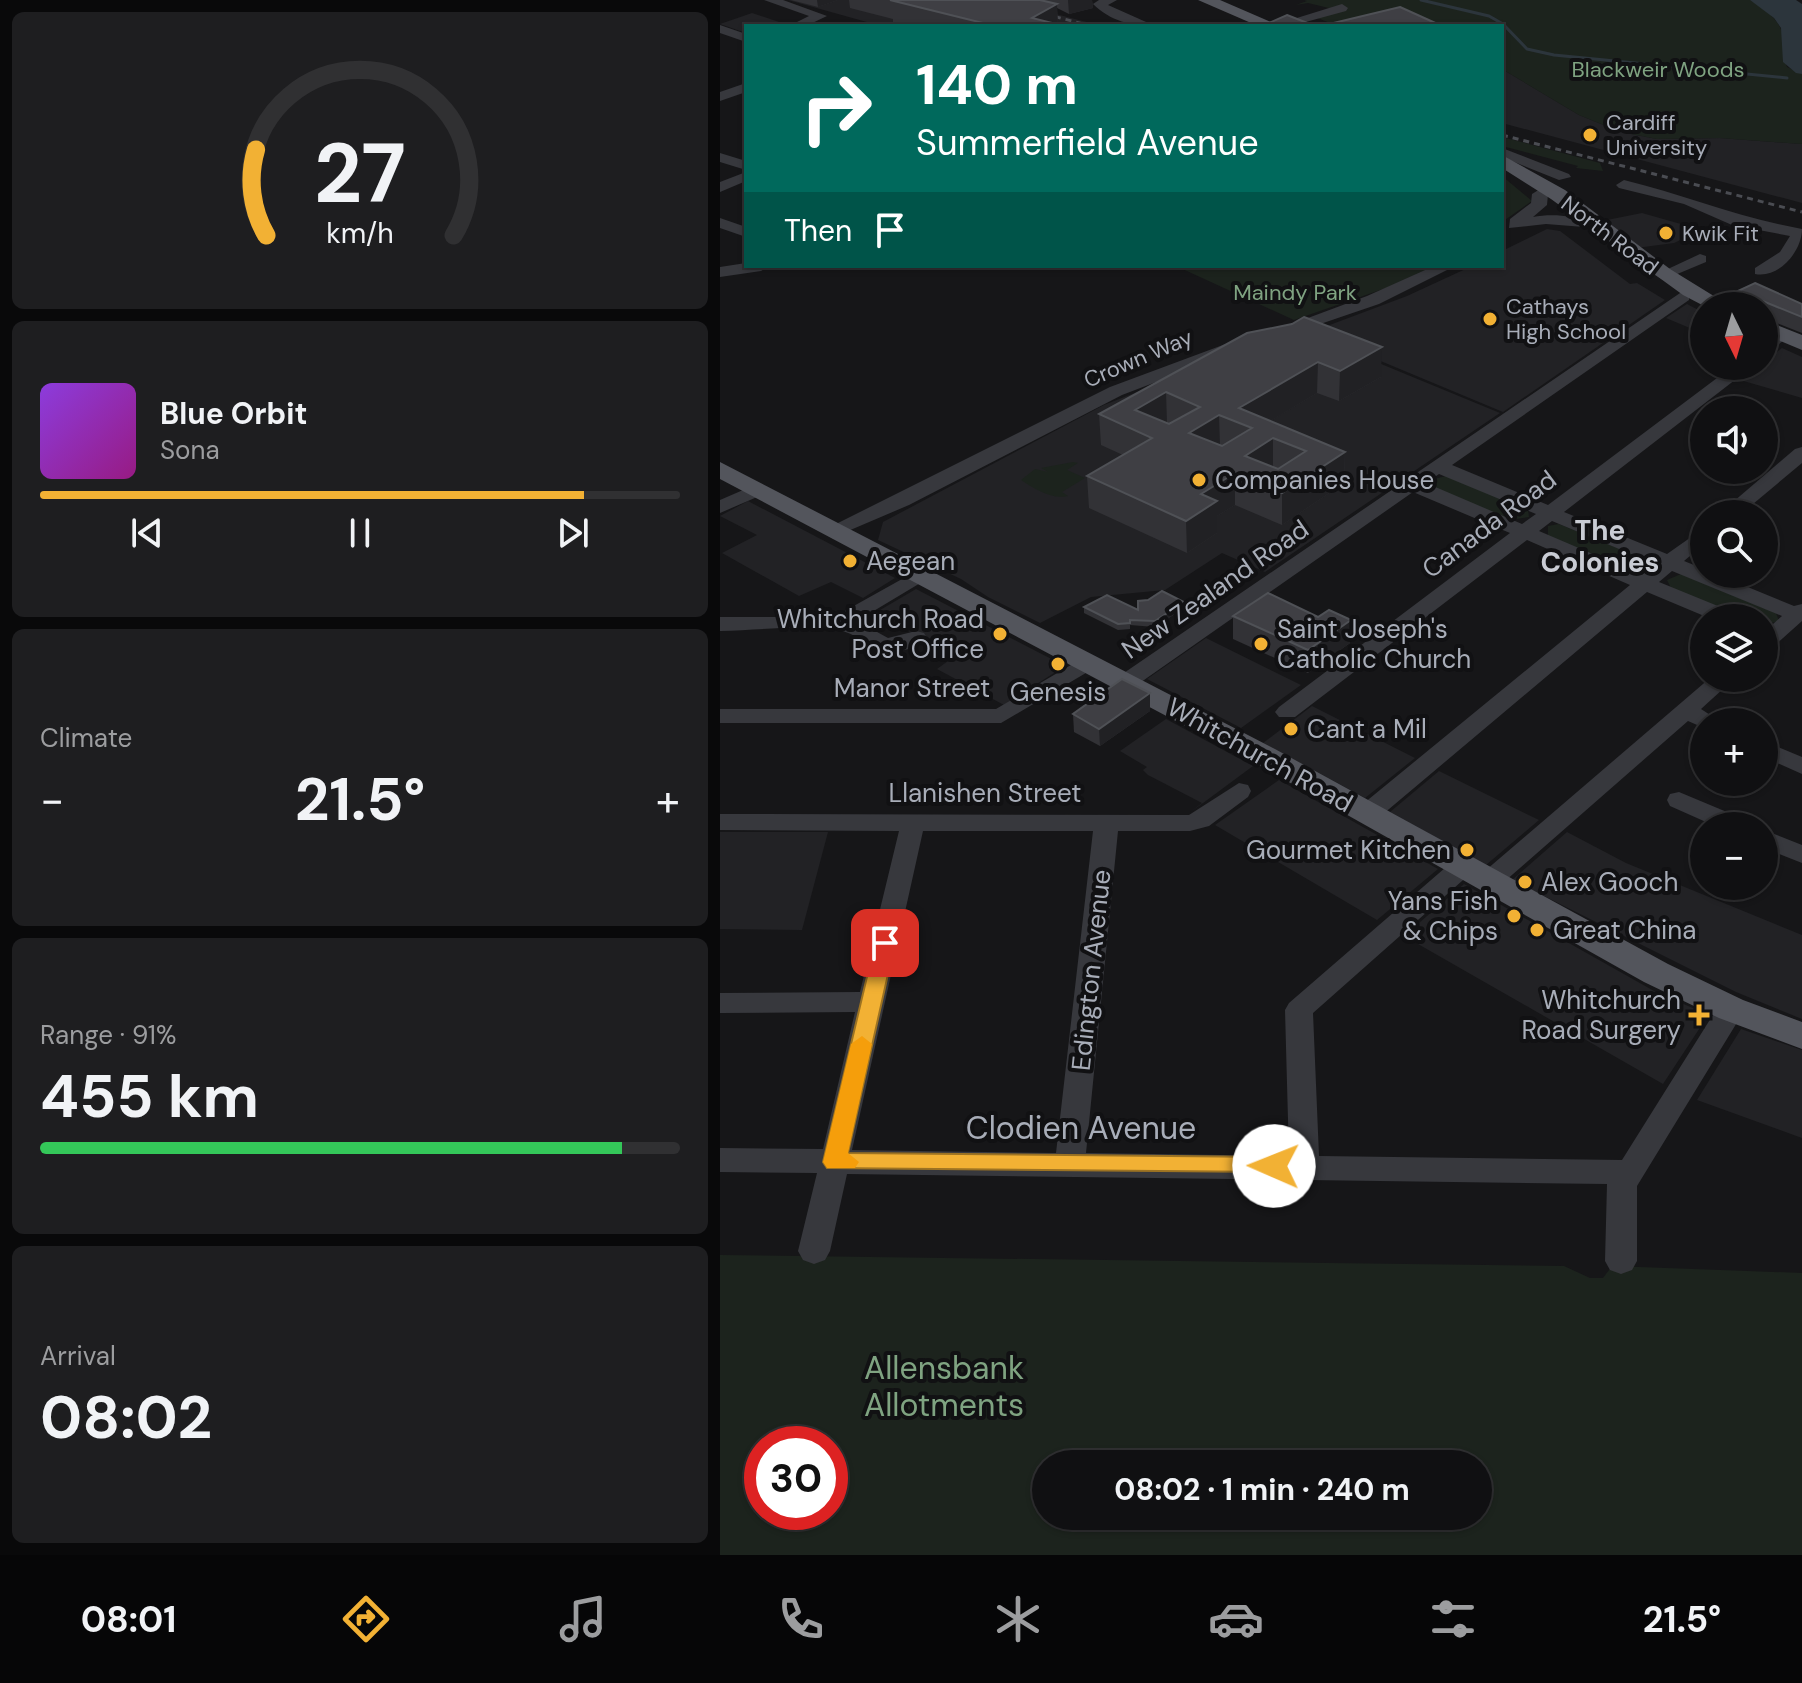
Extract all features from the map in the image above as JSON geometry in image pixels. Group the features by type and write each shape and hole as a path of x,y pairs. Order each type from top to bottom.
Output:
{"main road":[{"path":"1206,0 1269,24"},
{"name":"North Road","path":"1506,161 1540,194 1694,292"},
{"name":"North Road","path":"1506,161 1577,219 1690,300"},
{"name":"Whitchurch Road","path":"720,469 1126,682 1475,874 1731,1009 1802,1036"}],"street":[{"path":"770,0 821,15 800,24"},
{"path":"1111,0 1099,4 1115,15 1143,24"},
{"path":"1282,24 1342,8"},
{"path":"1297,9 1314,16"},
{"path":"720,29 740,40"},
{"path":"720,35 740,40"},
{"path":"720,98 744,88"},
{"path":"720,98 744,107"},
{"path":"720,157 744,165"},
{"path":"1506,161 1564,177"},
{"path":"720,187 744,177"},
{"path":"1624,185 1695,203 1743,223 1800,234 1786,255 1761,271"},
{"path":"1514,224 1539,205 1540,194"},
{"path":"1514,224 1546,219 1577,219"},
{"path":"720,223 744,231"},
{"path":"1663,275 1700,259"},
{"path":"720,272 747,268"},
{"name":"Crown Way","path":"840,533 1139,381 1373,300 1443,268"},
{"name":"New Zealand Road","path":"1126,682 1683,296"},
{"name":"Canada Road","path":"1287,712 1726,380"},
{"path":"1746,500 1802,453"},
{"path":"1437,466 1800,613"},
{"path":"1411,484 1694,604"},
{"path":"720,507 757,490"},
{"path":"1367,814 1690,546"},
{"path":"720,624 842,621 920,575"},
{"path":"1778,630 1800,613"},
{"path":"842,621 885,647 901,646 916,638"},
{"name":"Manor Street","path":"720,716 1001,716 1088,662"},
{"path":"1304,1166 1299,1010 1708,692"},
{"path":"1686,711 1690,713"},
{"path":"1778,755 1802,766"},
{"name":"Llanishen Street","path":"720,822 1195,822 1239,791"},
{"path":"1679,800 1706,812"},
{"path":"814,1251 913,822"},
{"name":"Edington Avenue","path":"1070,1164 1106,823"},
{"path":"1778,844 1802,855"},
{"path":"720,1003 871,1002"},
{"path":"1621,1261 1622,1184 1731,1009"},
{"name":"Clodien Avenue","path":"720,1160 1621,1172 1632,1169"}],"shaded area":[{"path":"788,0 1001,0 1094,24 874,24"},
{"path":"1750,0 1796,0 1802,4 1802,74 1783,62 1781,28 1774,18"},
{"path":"752,13 785,24 744,24 744,32 720,24"},
{"name":"Cardiff University","path":"1504,70 1579,115 1621,132 1657,139 1720,138 1802,144 1802,203 1504,124"},
{"path":"1642,213 1702,230 1674,243 1636,248 1602,221"},
{"name":"Cathays High School","path":"1547,229 1560,231 1630,284 1637,283 1665,300 1503,412 1311,332 1407,296 1468,268 1504,268 1504,250"},
{"path":"1687,304 1690,306 1690,328 1666,318"},
{"path":"1306,333 1500,413 1265,572 1222,553 1165,590 1091,597 1040,623 988,597 961,579 878,540 883,522 1104,405 1211,363"},
{"path":"1782,348 1802,357 1802,398 1740,380 1778,380 1778,351"},
{"path":"748,501 895,578 863,598 831,582 799,596 722,553 757,535 720,516"},
{"path":"916,589 1065,666 1004,705 937,669 955,656 875,613"},
{"path":"1206,638 1301,685 1241,728 1147,679"},
{"path":"1312,706 1415,758 1365,798 1263,743"},
{"path":"1166,719 1253,766 1190,812 1202,803 1148,775 1143,770 1147,767 1120,751"},
{"path":"1439,771 1539,820 1486,865 1390,812"},
{"path":"1279,780 1438,869 1377,920 1215,825"},
{"path":"720,832 828,832 802,930 720,929"},
{"path":"1567,832 1626,863 1690,889 1690,900 1716,900 1802,935 1802,1019 1736,992 1512,880"},
{"path":"1464,884 1654,991 1704,1013 1707,1017 1663,1084 1404,936"},
{"path":"1741,1029 1802,1050 1802,1138 1697,1100"}],"green space":[{"name":"Blackweir Woods","path":"1304,0 1750,0 1776,21 1783,33 1787,67 1802,74 1802,144 1720,138 1657,139 1621,132 1579,115 1504,70 1504,24 1332,24 1315,17 1333,9 1308,3 1296,5 1307,1"},
{"path":"1504,138 1600,163 1603,171 1576,168 1578,166 1504,147"},
{"path":"1504,178 1532,201 1504,221"},
{"name":"Maindy Park","path":"1180,268 1430,268 1386,288 1294,320"},
{"path":"1078,463 1067,470 1085,478 1062,492 1068,496 1050,495 1021,480 1035,469 1048,472 1041,468"},
{"path":"1446,476 1528,510 1529,517 1509,520 1434,489 1434,479"},
{"path":"1559,524 1647,560 1649,567 1629,571 1548,537 1548,526"},
{"path":"1681,574 1690,578 1690,588 1715,588 1754,604 1707,604 1671,588 1667,580"},
{"name":"Allensbank Allotments","path":"720,1255 1564,1266 1590,1278 1603,1278 1612,1266 1802,1273 1802,1555 720,1555"}],"building":[{"path":"890,0 1040,0 1057,4 1032,18 1056,24 987,24"},
{"path":"1400,7 1438,24 1329,24"},
{"path":"1287,15 1310,24 1267,24"},
{"path":"1755,283 1775,292 1740,292 1738,291"},
{"path":"1778,293 1802,304 1802,317 1778,307"},
{"path":"1304,317 1382,347 1340,371 1318,362 1239,408 1345,452 1282,493 1235,473 1201,494 1217,501 1186,521 1087,476 1152,438 1099,414 1247,333 1292,324","holes":["1166,392 1200,407 1169,424 1135,410","1219,415 1252,428 1222,446 1189,433","1273,438 1306,451 1278,469 1245,456"]},
{"path":"1162,591 1184,602 1155,621 1130,620 1130,623 1118,624 1084,607 1107,595 1138,610 1138,601 1148,600"},
{"path":"1268,593 1318,617 1329,610 1351,620 1308,650 1233,616"},
{"path":"1122,679 1150,693 1099,729 1073,714"}],"waterway":[{"path":"1421,0 1489,16 1503,24"},
{"path":"1504,25 1527,49 1554,55 1787,78"}],"railway":[{"path":"991,0 1083,24"},
{"path":"1504,136 1802,212"}],"slow traffic":[{"path":"847,1162 835,1162 862,1044"}],"place":[{"name":"Cardiff University","path":"1590,135"},
{"name":"Kwik Fit","path":"1666,233"},
{"name":"Cathays High School","path":"1490,319"},
{"name":"Companies House","path":"1199,480"},
{"name":"Aegean","path":"850,561"},
{"name":"Whitchurch Road Post Office","path":"1000,634"},
{"name":"Saint Joseph's Catholic Church","path":"1261,644"},
{"name":"Genesis","path":"1058,664"},
{"name":"Cant a Mil","path":"1291,729"},
{"name":"Gourmet Kitchen","path":"1467,850"},
{"name":"Alex Gooch","path":"1525,882"},
{"name":"Yans Fish & Chips","path":"1514,916"},
{"name":"Great China","path":"1537,930"},
{"name":"Whitchurch Road Surgery","path":"1699,1015"}],"district":[{"name":"The Colonies","path":"1600,546"}],"route":[{"path":"885,943 835,1162 1274,1166"}]}
